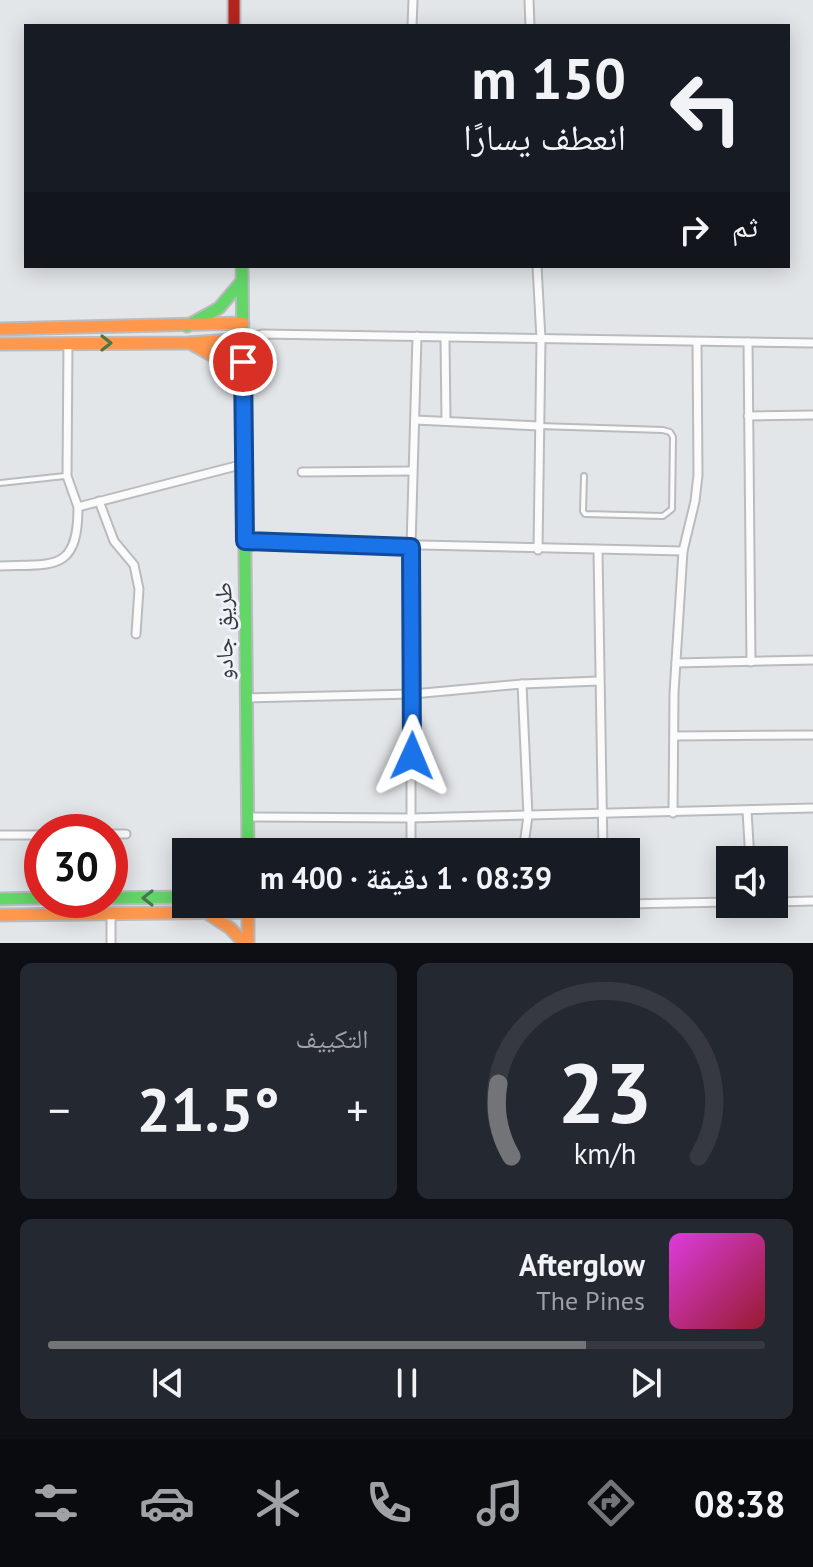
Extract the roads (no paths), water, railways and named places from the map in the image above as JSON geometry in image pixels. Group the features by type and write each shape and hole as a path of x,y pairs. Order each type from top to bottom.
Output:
{"main road":[{"path":"234,0 234,24"},
{"name":"طريق جادو","path":"242,268 248,838"},
{"path":"187,326 219,308 242,281"},
{"path":"0,329 243,323"},
{"path":"0,344 190,343 243,339"},
{"path":"190,343 213,356 242,384"},
{"path":"128,898 172,897"},
{"path":"0,899 24,898"},
{"path":"128,914 172,913"},
{"path":"0,915 24,915"},
{"path":"216,918 246,943"},
{"path":"246,943 247,918"}],"street":[{"path":"412,24 413,0"},
{"path":"529,0 530,24"},
{"path":"537,268 541,339 538,550"},
{"path":"243,323 262,334"},
{"path":"243,339 262,334 813,343"},
{"path":"411,838 411,547 417,336"},
{"path":"445,339 446,421"},
{"path":"673,813 673,711 683,551 698,475 697,342"},
{"path":"748,342 751,662"},
{"path":"0,566 54,564 64,559 72,549 78,533 78,507 67,476 68,343"},
{"path":"748,416 813,415"},
{"path":"415,420 539,426"},
{"path":"78,507 244,464"},
{"path":"302,472 412,471"},
{"path":"99,501 114,541 134,565 139,589 136,634"},
{"path":"245,541 683,551"},
{"path":"598,551 603,838"},
{"path":"676,663 813,660"},
{"path":"246,698 413,694 599,681"},
{"path":"522,684 528,816 525,838"},
{"path":"675,736 813,735"},
{"path":"247,817 603,815 813,808"},
{"path":"747,811 749,846"},
{"path":"0,835 24,835"},
{"path":"788,902 813,901"},
{"path":"640,904 716,902"},
{"path":"111,918 111,943"}],"lane":[{"path":"539,426 663,430 673,437 672,509 663,516 585,514 584,476"},
{"path":"0,483 67,476"}]}
